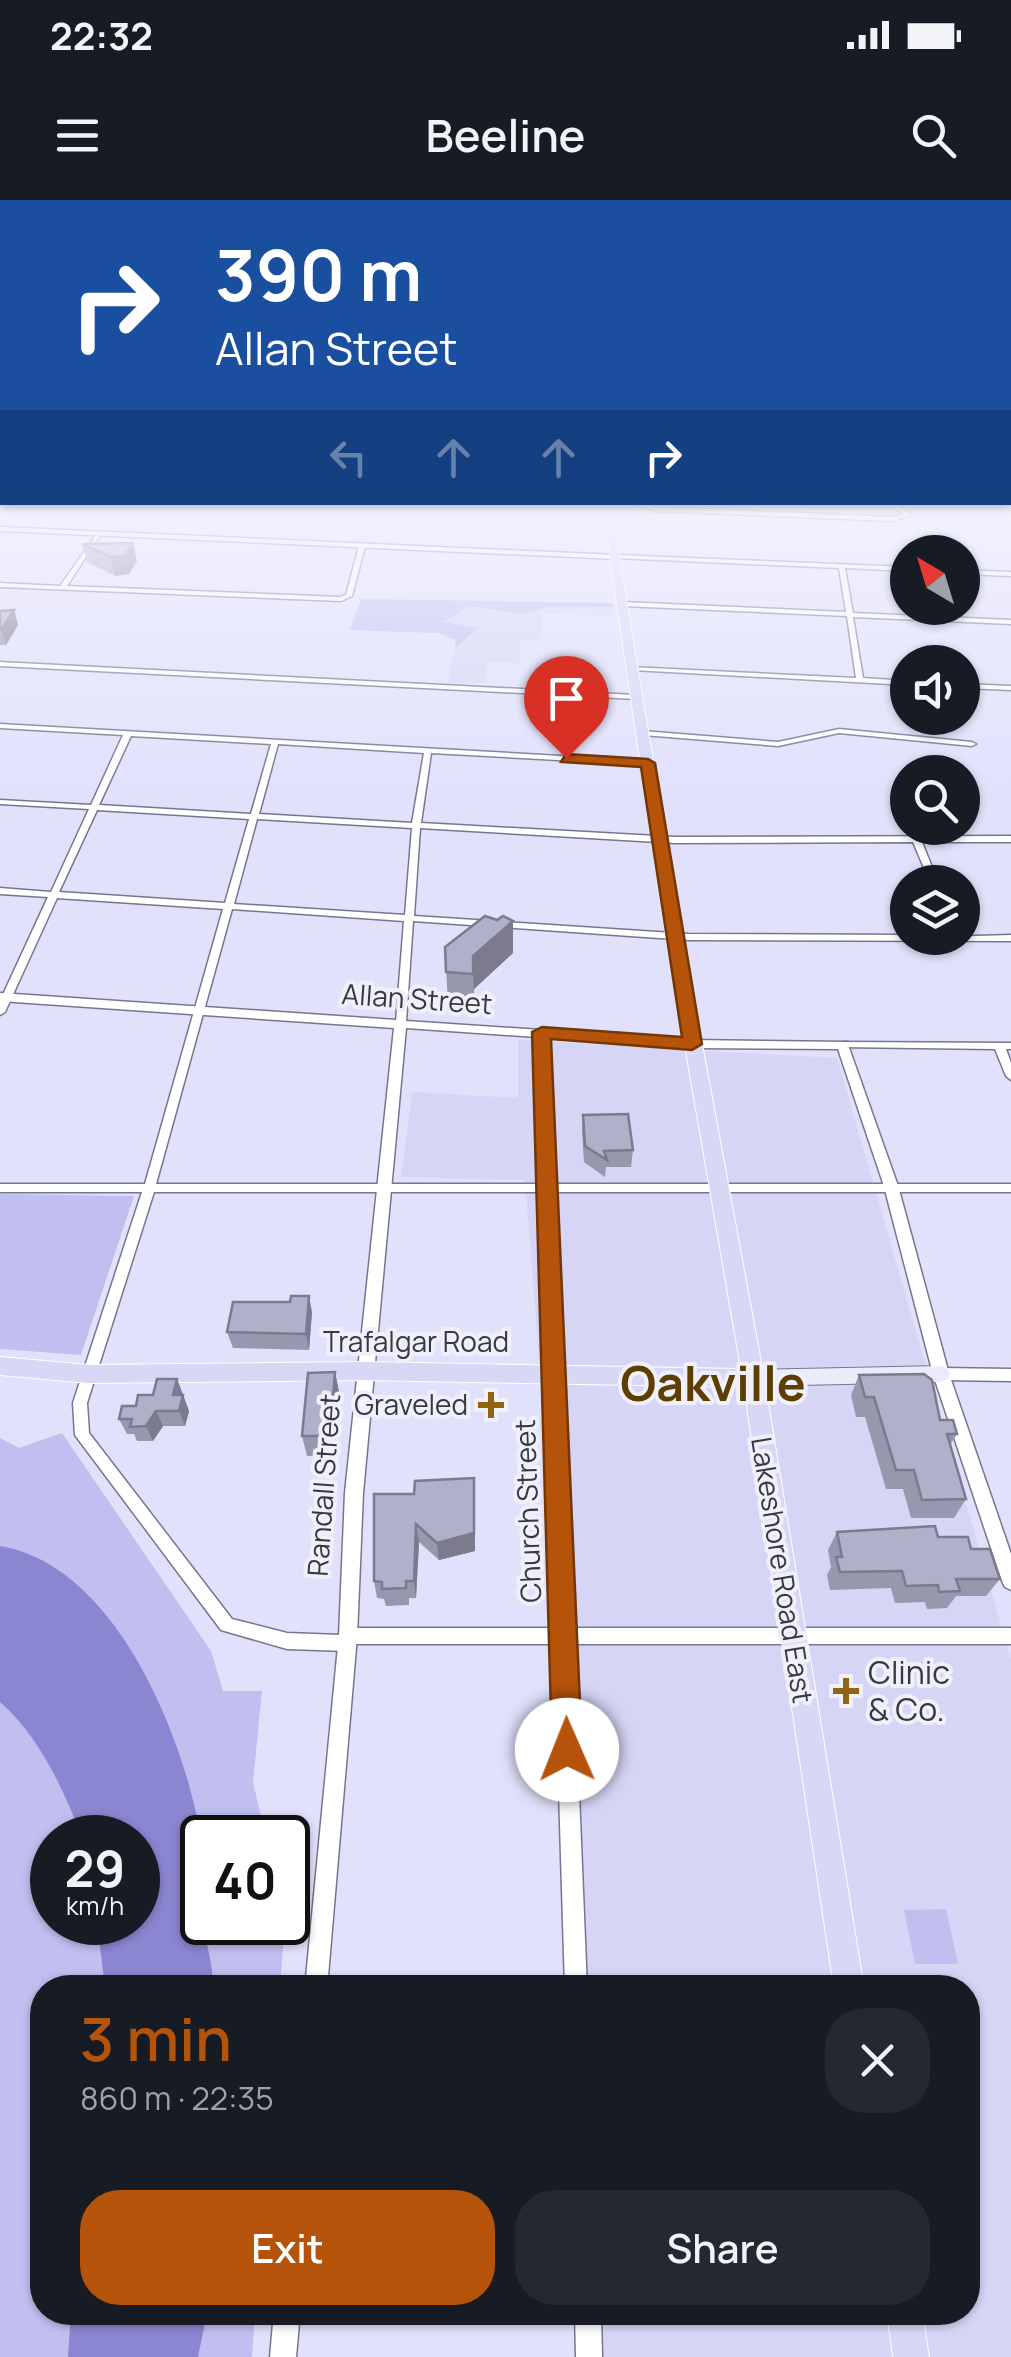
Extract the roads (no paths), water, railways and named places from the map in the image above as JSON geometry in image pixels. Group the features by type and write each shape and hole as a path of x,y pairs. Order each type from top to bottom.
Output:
{"main road":[{"name":"Lakeshore Road East","path":"621,592 692,1044 753,1378 846,1975"},
{"name":"Trafalgar Road","path":"0,1366 89,1374 365,1371 753,1378 942,1374"},
{"path":"906,2325 911,2357"}],"street":[{"path":"128,592 242,598 349,596 350,592"},
{"path":"847,592 860,680"},
{"path":"623,604 1011,622"},
{"path":"0,664 636,697"},
{"path":"632,668 890,682"},
{"path":"980,687 1011,688"},
{"path":"0,726 648,763"},
{"path":"643,733 778,744 840,731 972,744"},
{"path":"0,1012 3,997 128,733"},
{"path":"275,742 149,1189 104,1341 80,1403 82,1435 227,1625 287,1641 565,1635 1011,1636"},
{"name":"Randall Street","path":"317,1975 348,1639 354,1492 401,1022 416,826 428,750"},
{"path":"0,802 660,840 890,840"},
{"path":"980,839 1011,839"},
{"path":"0,891 674,936 890,938"},
{"path":"980,938 1011,938"},
{"name":"Allan Street","path":"3,997 692,1044 1005,1046"},
{"name":"Church Street","path":"542,1032 544,1187 555,1373 576,1975"},
{"path":"843,1045 891,1186 942,1374 1011,1581"},
{"path":"1005,1046 1011,1076"},
{"path":"0,1188 1011,1188"},
{"name":"Trafalgar Road","path":"942,1374 1011,1375"},
{"path":"283,2357 286,2325"},
{"path":"588,2325 589,2357"}],"place":[{"name":"Graveled","path":"491,1405"},
{"name":"Clinic & Co.","path":"846,1691"}],"district":[{"name":"Oakville","path":"713,1384"}]}
